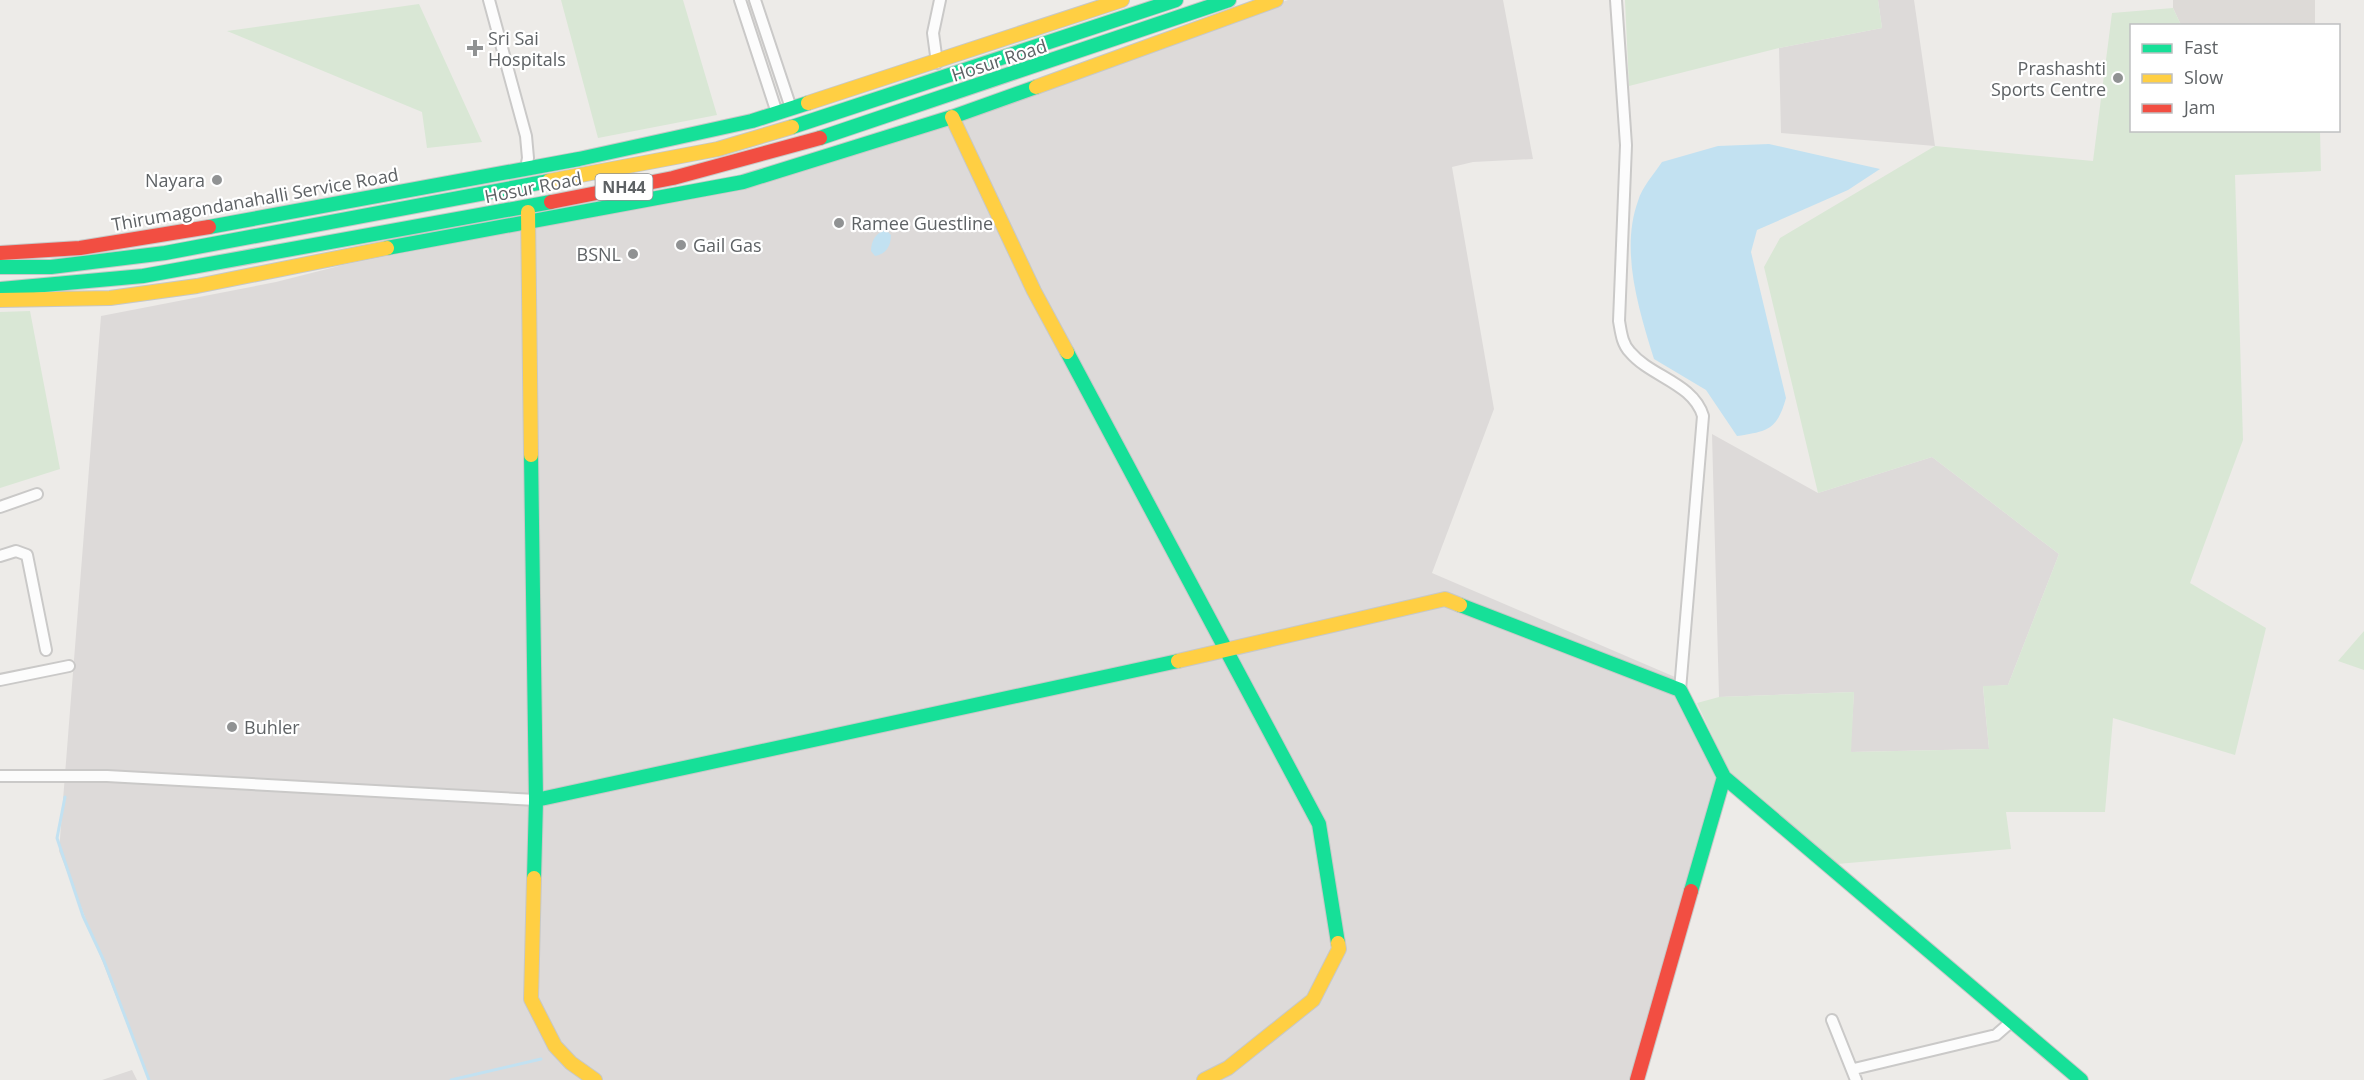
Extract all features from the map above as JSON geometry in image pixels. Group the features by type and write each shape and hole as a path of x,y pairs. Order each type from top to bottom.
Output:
{"main road":[{"name":"Thirumagondanahalli Service Road","path":"0,253 80,248 146,238 520,169 719,128 777,113 937,63 1122,0"},
{"name":"Hosur Road","path":"0,267 51,267 165,253 423,203 527,187 718,149 763,137 1176,0"},
{"name":"Hosur Road","path":"0,289 83,285 136,279 528,214 791,148 1134,35 1229,0"},
{"path":"0,300 110,298 197,286 528,214 743,182 952,117 1276,0"},
{"path":"952,117 1034,291 1319,824 1339,949 1313,1000 1228,1068 1204,1080"},
{"path":"520,169 527,187 528,214 536,800 531,999 542,1029 564,1060 595,1080"},
{"path":"536,800 1226,650 1445,598 1680,690 1724,777 2081,1080"},
{"path":"1637,1080 1724,777"}],"street":[{"path":"489,0 526,136 528,158 520,169"},
{"path":"740,0 777,113"},
{"path":"755,0 791,108"},
{"path":"937,63 933,33 940,0"},
{"path":"1616,0 1626,145 1619,321 1623,343 1630,354 1689,394 1699,404 1703,416 1680,690"},
{"path":"0,507 37,494"},
{"path":"0,556 16,551 27,555 46,650"},
{"path":"0,680 69,666"},
{"path":"0,776 107,776 536,800"},
{"path":"1832,1020 1855,1075 1996,1035 2012,1021"}],"shaded area":[{"path":"1288,0 1503,0 1533,159 1473,162 1452,167 1494,409 1432,573 1675,677 1721,780 1643,1080 149,1080 59,851 101,316 276,282 343,265 745,184 948,120"},
{"path":"1878,0 1914,0 1935,146 1781,133 1779,48 1882,28"},
{"path":"2173,0 2315,0 2315,24 2181,24 2173,8"},
{"path":"1712,434 1818,493 1932,457 2059,554 2008,685 1983,687 1989,749 1850,752 1854,692 1719,697"},
{"path":"132,1070 137,1080 102,1080"}],"green space":[{"path":"561,0 683,0 717,115 598,138"},
{"path":"1625,0 1878,0 1882,28 1779,48 1629,86"},
{"path":"419,4 482,142 427,148 422,112 227,31"},
{"path":"2173,8 2181,24 2130,24 2130,132 2320,132 2321,171 2235,175 2243,440 2190,583 2266,628 2235,755 2113,718 2105,812 2006,812 2011,849 1837,864 1729,772 1697,703 1719,697 1854,692 1851,752 1989,749 1983,686 2008,685 2059,554 1932,457 1818,493 1764,267 1780,238 1935,146 2093,161 2112,13"},
{"path":"30,311 60,469 0,488 0,312"},
{"path":"2364,631 2364,670 2338,661"}],"water":[{"path":"1769,144 1880,169 1848,190 1757,230 1751,252 1786,398 1779,417 1770,427 1737,436 1706,390 1654,359 1634,280 1631,260 1633,220 1642,191 1662,162 1718,146"},
{"path":"886,230 891,235 889,246 875,256 871,251 873,240 879,233"}],"waterway":[{"path":"65,797 57,838 83,916 104,961 149,1080"},
{"path":"451,1080 541,1059"}],"traffic: fast":[{"path":"792,127 1176,0"},
{"path":"820,138 1229,0"},
{"path":"387,248 743,182 952,117 1036,87"},
{"path":"209,227 579,159 752,121 808,103"},
{"path":"0,267 51,267 165,253 549,181"},
{"path":"0,289 143,276 551,202"},
{"path":"1067,352 1319,824 1338,943"},
{"path":"531,455 536,800 534,878"},
{"path":"1460,605 1680,690 1724,777 1691,891"},
{"path":"536,800 1178,661"},
{"path":"1724,777 2081,1080"}],"traffic: slow":[{"path":"808,103 1122,0"},
{"path":"1036,87 1276,0"},
{"path":"952,117 1034,291 1067,352"},
{"path":"549,181 718,149 792,127"},
{"path":"528,212 531,455"},
{"path":"0,300 110,298 197,286 387,248"},
{"path":"1178,661 1445,599 1460,605"},
{"path":"534,878 531,999 555,1046 571,1063 595,1080"},
{"path":"1204,1080 1228,1068 1313,1000 1339,949 1338,943"}],"traffic: jam":[{"path":"551,202 673,178 820,138"},
{"path":"0,253 80,248 209,227"},
{"path":"1637,1080 1691,891"}],"place":[{"name":"Sri Sai Hospitals","path":"475,48"},
{"name":"Prashashti Sports Centre","path":"2118,78"},
{"name":"Nayara","path":"217,180"},
{"name":"Ramee Guestline","path":"839,223"},
{"name":"Gail Gas","path":"681,245"},
{"name":"BSNL","path":"633,254"},
{"name":"Buhler","path":"232,727"}]}
